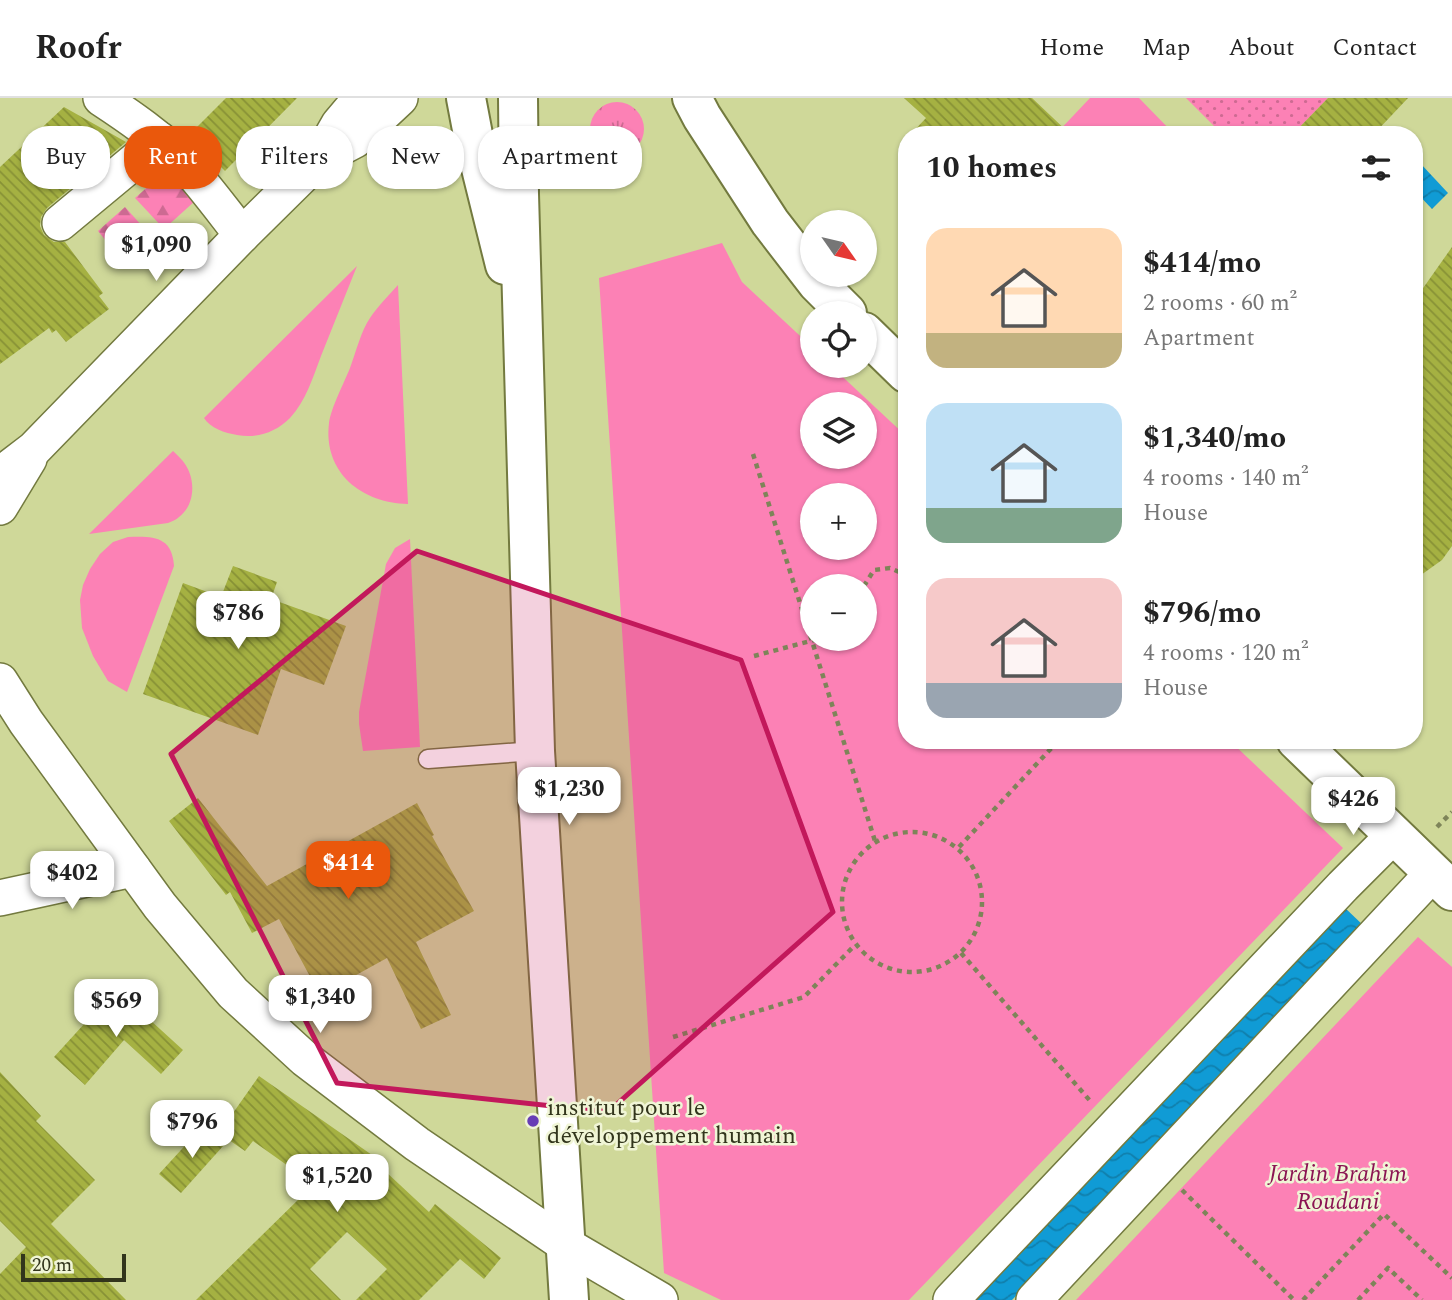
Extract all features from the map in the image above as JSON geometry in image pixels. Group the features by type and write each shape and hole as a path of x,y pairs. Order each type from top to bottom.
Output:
{"main road":[{"path":"466,98 523,357"},
{"path":"518,98 535,751 569,1300"},
{"path":"692,98 770,222 817,283 834,301"},
{"path":"877,345 898,365"},
{"path":"1305,749 1443,882"}],"street":[{"path":"101,98 142,126"},
{"path":"338,126 361,98"},
{"path":"353,141 400,98"},
{"path":"60,223 124,170"},
{"path":"205,189 242,234"},
{"path":"0,475 34,450 288,189"},
{"path":"0,507 34,450"},
{"path":"0,681 13,714 160,906 233,993 305,1059 417,1144 566,1245 660,1300"},
{"path":"951,1300 1394,835"},
{"path":"0,898 133,869"},
{"path":"1034,1300 1158,1168 1443,882"},
{"path":"1116,1127 1158,1168"}],"lane":[{"path":"428,759 535,751"}],"path":[{"path":"753,454 800,595"},
{"path":"872,574 874,570 890,568 898,572"},
{"path":"754,656 800,644"},
{"path":"818,651 875,841"},
{"path":"959,847 1051,749"},
{"path":"903,831 933,833 959,847 976,871 984,900 978,929 961,953 936,969 906,973 878,965 855,945 843,918 842,889 853,861 875,841 903,831"},
{"path":"673,1037 804,997 855,945"},
{"path":"961,953 1083,1095 1116,1127"},
{"path":"1158,1168 1294,1300"},
{"path":"1303,1300 1384,1214 1452,1278"},
{"path":"1358,1300 1388,1268 1422,1300"}],"highlighted area":[{"path":"417,551 741,660 833,912 608,1112 337,1083 171,754"}],"green space":[{"path":"1090,98 1139,98 1166,126 1064,126"},
{"path":"1186,98 1328,98 1301,126 1214,126"},
{"path":"617,102 636,110 644,129 642,139 642,126 591,126 598,110"},
{"path":"145,189 184,189 195,201 164,229 135,198"},
{"path":"125,207 153,238 124,263 98,231"},
{"path":"722,243 742,282 800,336 800,378 844,378 859,392 800,392 800,469 877,469 877,409 898,429 898,749 1238,749 1343,848 909,1300 721,1300 664,1273 599,278"},
{"path":"357,266 308,388 290,418 272,431 252,436 223,431 207,422 204,418"},
{"path":"398,285 408,504 375,498 349,482 332,457 329,441 332,410 364,329 376,309"},
{"path":"173,451 189,470 192,485 188,506 177,519 168,523 89,534"},
{"path":"128,537 153,538 165,543 174,566 127,692 108,681 93,656 82,628 80,600 83,585 100,554 113,542"},
{"path":"410,539 420,747 363,751 359,712 386,564 395,548"},
{"name":"Jardin Brahim Roudani","path":"1418,937 1452,967 1452,1300 1076,1300"}],"water":[{"path":"1423,166 1448,193 1432,209 1423,200"},
{"path":"1343,906 1365,927 1012,1300 970,1300"}],"building":[{"path":"226,98 297,98 269,126 236,126 236,160 225,171 222,168 222,126 198,126"},
{"path":"904,98 1032,98 1062,126 918,126 926,118"},
{"path":"1328,98 1408,98 1382,126 1301,126"},
{"path":"64,107 98,126 44,126"},
{"path":"110,133 124,141 110,155"},
{"path":"21,147 21,189 70,189 47,208 41,217 40,226 44,235 54,242 65,242 103,293 99,296 109,309 66,342 56,330 52,333 49,328 0,364 0,167"},
{"path":"1452,247 1452,546 1442,560 1423,574 1423,288"},
{"path":"233,566 277,582 271,599 346,626 324,685 281,669 258,735 143,694 183,583 221,597"},
{"path":"198,798 267,886 417,803 434,835 432,836 474,911 416,942 451,1015 421,1029 387,958 320,995 279,919 252,933 230,892 226,895 169,821"},
{"path":"116,989 183,1050 161,1074 124,1040 85,1085 54,1057"},
{"path":"0,1072 41,1116 36,1121 95,1180 51,1224 126,1300 0,1300 0,1274 26,1247 0,1221"},
{"path":"259,1076 372,1155 370,1157 429,1212 435,1204 501,1258 484,1279 460,1259 419,1300 356,1300 387,1269 347,1232 310,1269 341,1300 196,1300 303,1195 290,1185 298,1173 253,1141 245,1151 219,1133"},
{"path":"203,1126 224,1145 181,1193 159,1174"}],"place":[{"name":"institut pour le développement humain","path":"533,1121"}]}
